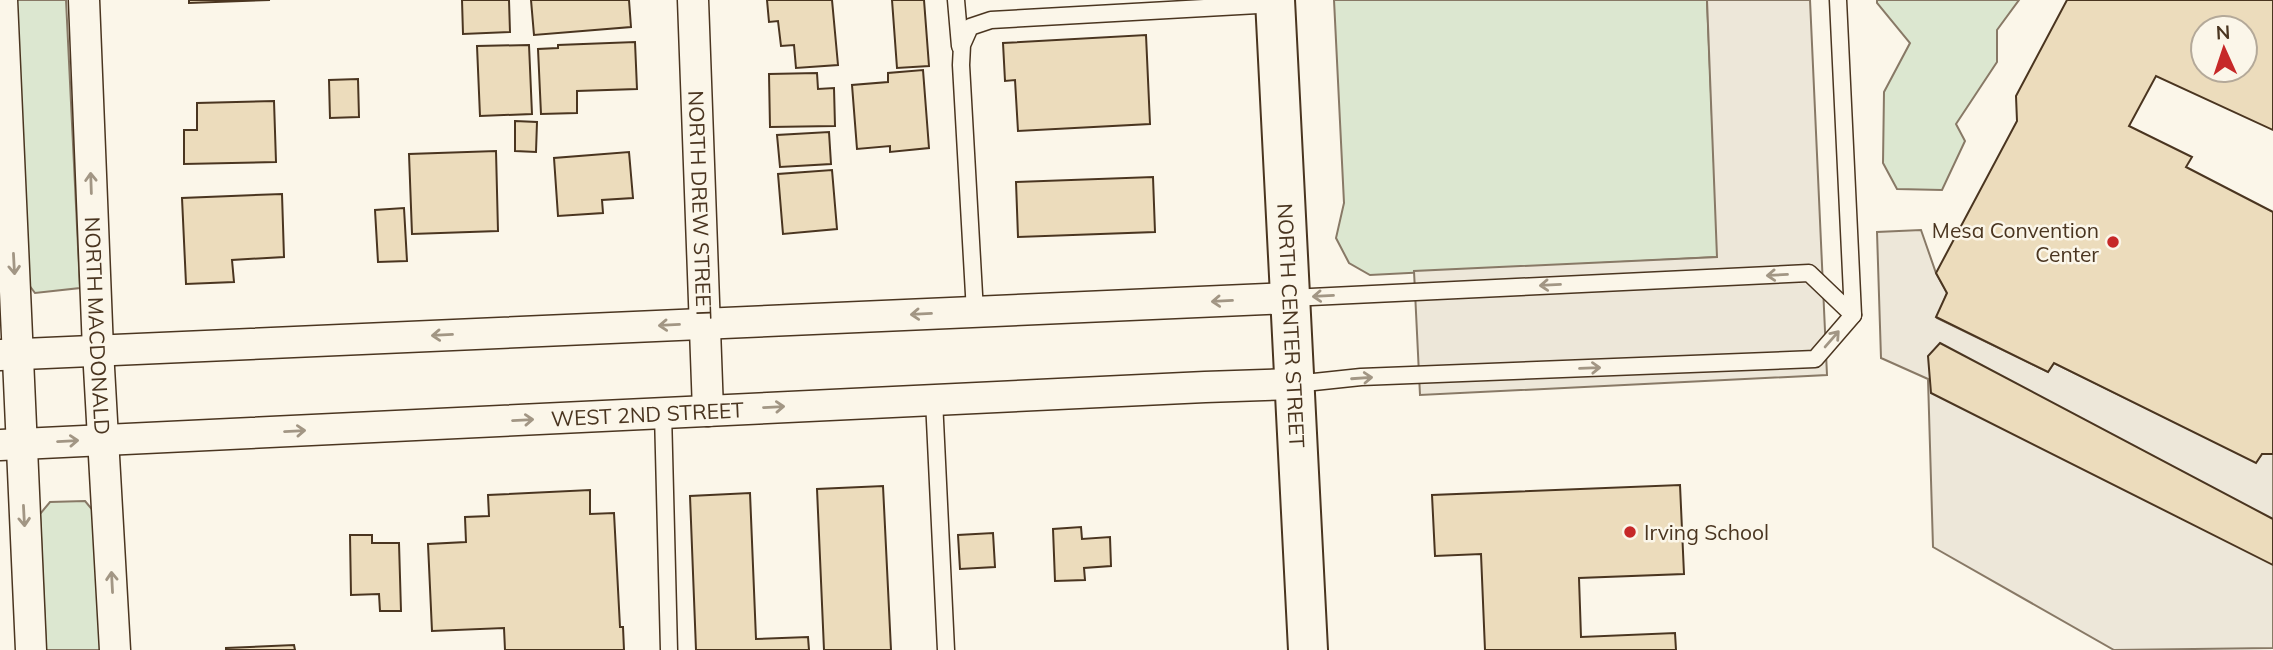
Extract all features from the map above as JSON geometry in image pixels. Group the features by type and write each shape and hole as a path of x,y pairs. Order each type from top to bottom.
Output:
{"street":[{"path":"2,0 10,444 31,650"},
{"name":"NORTH MACDONALD","path":"83,0 115,650"},
{"name":"NORTH DREW STREET","path":"693,0 708,411"},
{"name":"NORTH CENTER STREET","path":"1275,2 1307,650"},
{"path":"9,355 1290,298"},
{"name":"WEST 2ND STREET","path":"10,444 1294,384"}],"lane":[{"path":"956,0 975,312"},
{"path":"1294,384 1361,377 1815,359 1853,315 1838,0"},
{"path":"961,65 962,45 971,27 991,20 1275,2"},
{"path":"1290,298 1809,273 1853,315"},
{"path":"934,400 946,650"},
{"path":"663,413 669,650"}],"green space":[{"path":"13,0 66,0 80,288 35,293 26,281"},
{"path":"1334,0 1707,0 1718,257 1370,275 1349,263 1336,238 1344,203"},
{"path":"1877,0 2019,0 1997,30 1997,62 1956,124 1965,141 1942,190 1897,189 1883,163 1884,92 1910,43"},
{"path":"85,501 95,513 101,650 46,650 40,514 50,502"}],"shaded area":[{"path":"1707,0 1810,0 1827,375 1420,395 1414,271 1717,257"},
{"path":"1921,230 1936,273 1947,293 1937,318 2048,372 2054,363 2256,462 2262,454 2273,454 2273,648 2114,650 1933,547 1928,379 1881,358 1877,232"}],"building":[{"path":"189,0 270,0 189,3"},
{"path":"462,0 509,0 510,32 463,34"},
{"path":"531,0 629,0 631,27 534,35"},
{"path":"767,0 832,0 838,65 796,68 794,45 781,46 778,21 769,22"},
{"path":"892,0 924,0 929,66 897,68"},
{"name":"Mesa Convention Center","path":"2067,0 2273,0 2273,130 2156,76 2129,126 2192,157 2186,167 2273,212 2273,454 2262,454 2256,463 2054,363 2048,372 1936,317 1947,293 1936,273 2017,121 2016,96"},
{"path":"1146,35 1150,124 1018,131 1015,80 1005,81 1003,43"},
{"path":"635,42 637,89 577,91 577,113 541,114 538,49 558,48 558,45"},
{"path":"529,45 532,114 480,116 477,46"},
{"path":"923,70 929,148 890,152 890,146 857,149 852,85 888,82 888,73"},
{"path":"817,73 818,89 834,88 835,126 770,127 769,74"},
{"path":"358,79 359,117 330,118 329,80"},
{"path":"274,101 276,162 184,164 184,130 197,130 197,103"},
{"path":"515,121 537,122 536,152 515,151"},
{"path":"829,132 831,164 780,167 777,135"},
{"path":"496,151 498,231 412,234 409,154"},
{"path":"629,152 633,198 602,200 603,213 558,216 554,158"},
{"path":"832,170 837,229 783,234 778,174"},
{"path":"1153,177 1155,232 1018,237 1016,182"},
{"path":"282,194 284,257 232,260 234,282 186,284 182,198"},
{"path":"404,208 407,261 378,262 375,210"},
{"path":"1940,343 2273,519 2273,565 1931,393 1928,356"},
{"path":"1680,485 1684,574 1579,578 1581,637 1675,633 1676,650 1485,650 1481,554 1435,556 1432,495"},
{"path":"883,486 891,650 824,650 817,489"},
{"path":"590,490 590,514 614,513 620,627 623,627 624,650 505,650 504,628 432,631 428,544 466,542 465,517 489,516 488,495"},
{"path":"750,493 756,639 808,637 809,650 696,650 690,496"},
{"path":"1081,527 1082,539 1110,537 1111,566 1084,568 1085,580 1055,581 1053,529"},
{"path":"993,533 995,567 960,569 958,535"},
{"path":"350,535 372,535 372,543 399,543 401,611 380,611 379,594 351,595"},
{"path":"294,645 295,650 226,650 226,648"}],"place":[{"name":"Mesa Convention Center","path":"2113,242"},
{"name":"Irving School","path":"1630,532"}]}
